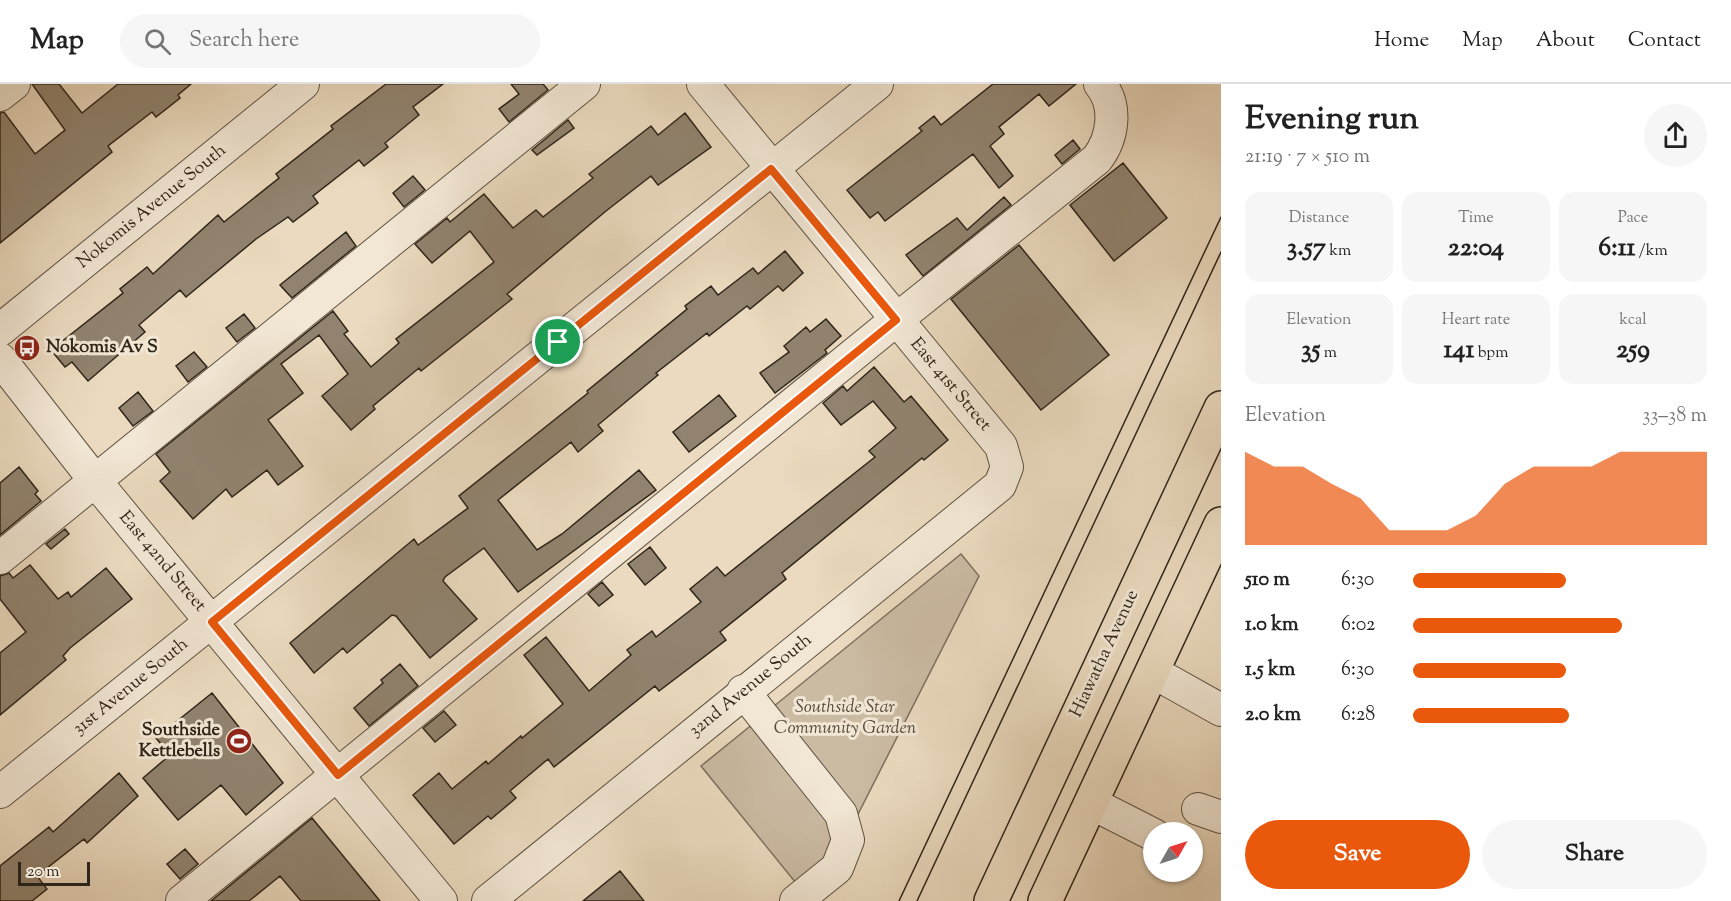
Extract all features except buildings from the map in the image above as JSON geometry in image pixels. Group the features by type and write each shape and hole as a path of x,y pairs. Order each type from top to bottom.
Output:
{"highway":[{"name":"Hiawatha Avenue","path":"991,901 1221,408"},
{"path":"1045,901 1221,524"}],"street":[{"path":"0,95 14,84"},
{"name":"Nokomis Avenue South","path":"0,330 303,84"},
{"path":"0,558 584,84"},
{"name":"East 41st Street","path":"703,84 1001,446 1007,467"},
{"name":"31st Avenue South","path":"0,792 878,84"},
{"path":"182,901 1097,159 1111,133 1111,106 1100,84"},
{"name":"East 42nd Street","path":"0,359 96,482 441,901"},
{"name":"32nd Avenue South","path":"488,901 1000,485 1007,467"},
{"path":"1153,672 1221,710"},
{"path":"743,692 841,814 846,831 848,840 837,868 796,901"},
{"path":"1091,803 1143,829"}],"green space":[{"name":"Southside Star Community Garden","path":"961,554 979,576 854,822 768,711"},
{"name":"Southside Star Community Garden","path":"759,719 835,814 833,861 800,888 701,766"}],"tram line":[{"path":"899,901 1221,217"},
{"path":"917,901 1221,252"}],"place":[{"name":"Nokomis Av S","path":"27,348"},
{"name":"Southside Kettlebells","path":"239,741"}],"route":[{"path":"771,169 896,320 338,775 212,622 558,342 771,169"}]}
